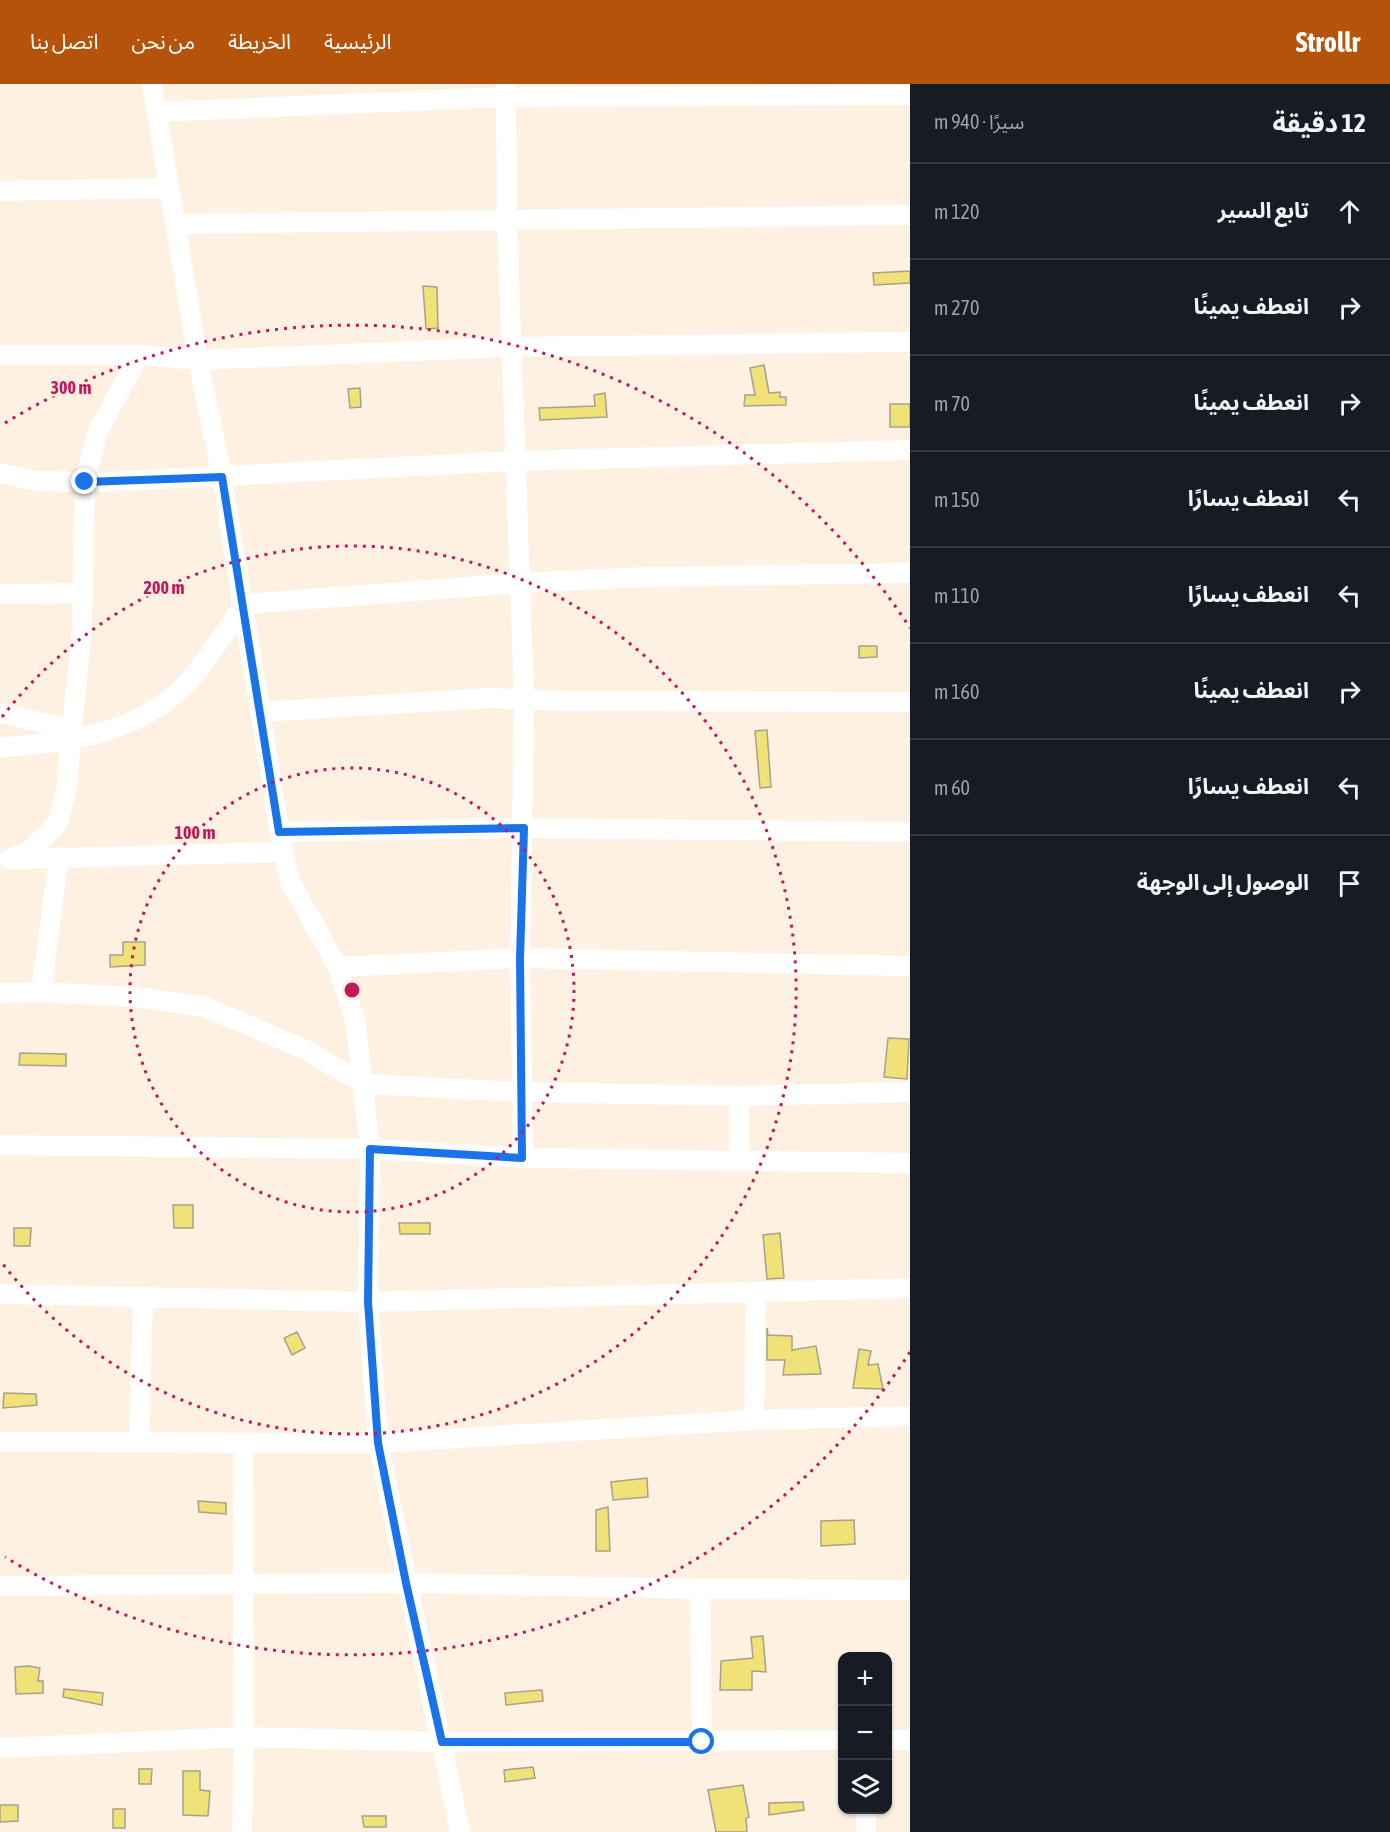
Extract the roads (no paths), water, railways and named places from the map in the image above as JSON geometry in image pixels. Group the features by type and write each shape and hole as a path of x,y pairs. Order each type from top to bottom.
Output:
{"street":[{"path":"152,84 198,360 222,477 244,604 283,852 290,882 338,967 356,1025 370,1149 368,1302 378,1443 460,1832"},
{"path":"157,112 506,91 910,95"},
{"path":"506,91 507,221 524,698 524,828 520,958 522,1158"},
{"path":"0,191 169,188"},
{"path":"175,224 910,215"},
{"path":"0,355 139,355 198,360 512,347 910,342"},
{"path":"5,859 31,850 58,822 66,792 73,735 83,593 85,482 98,433 139,355"},
{"path":"0,473 37,481 85,482 516,461 910,450"},
{"path":"0,747 73,735 148,715 187,683 244,604 520,583 646,577 910,573"},
{"path":"0,594 83,593"},
{"path":"261,712 441,699 910,702"},
{"path":"0,713 73,735"},
{"path":"279,832 524,828 910,832"},
{"path":"5,859 283,852"},
{"path":"41,992 59,856"},
{"path":"338,967 520,958 910,966"},
{"path":"0,993 41,992 136,997 205,1007 306,1050 364,1084 522,1092 739,1096 910,1092"},
{"path":"739,1096 739,1161"},
{"path":"0,1145 370,1149 522,1158 910,1163"},
{"path":"0,1294 368,1302 910,1288"},
{"path":"754,1420 756,1292"},
{"path":"139,1442 142,1297"},
{"path":"0,1442 378,1443 754,1420 910,1416"},
{"path":"242,1832 243,1443"},
{"path":"0,1586 406,1583 700,1589 910,1590"},
{"path":"700,1589 702,1742"},
{"path":"0,1748 244,1737 442,1742 838,1740"},
{"path":"892,1740 910,1740"},
{"path":"866,1814 866,1832"}]}
